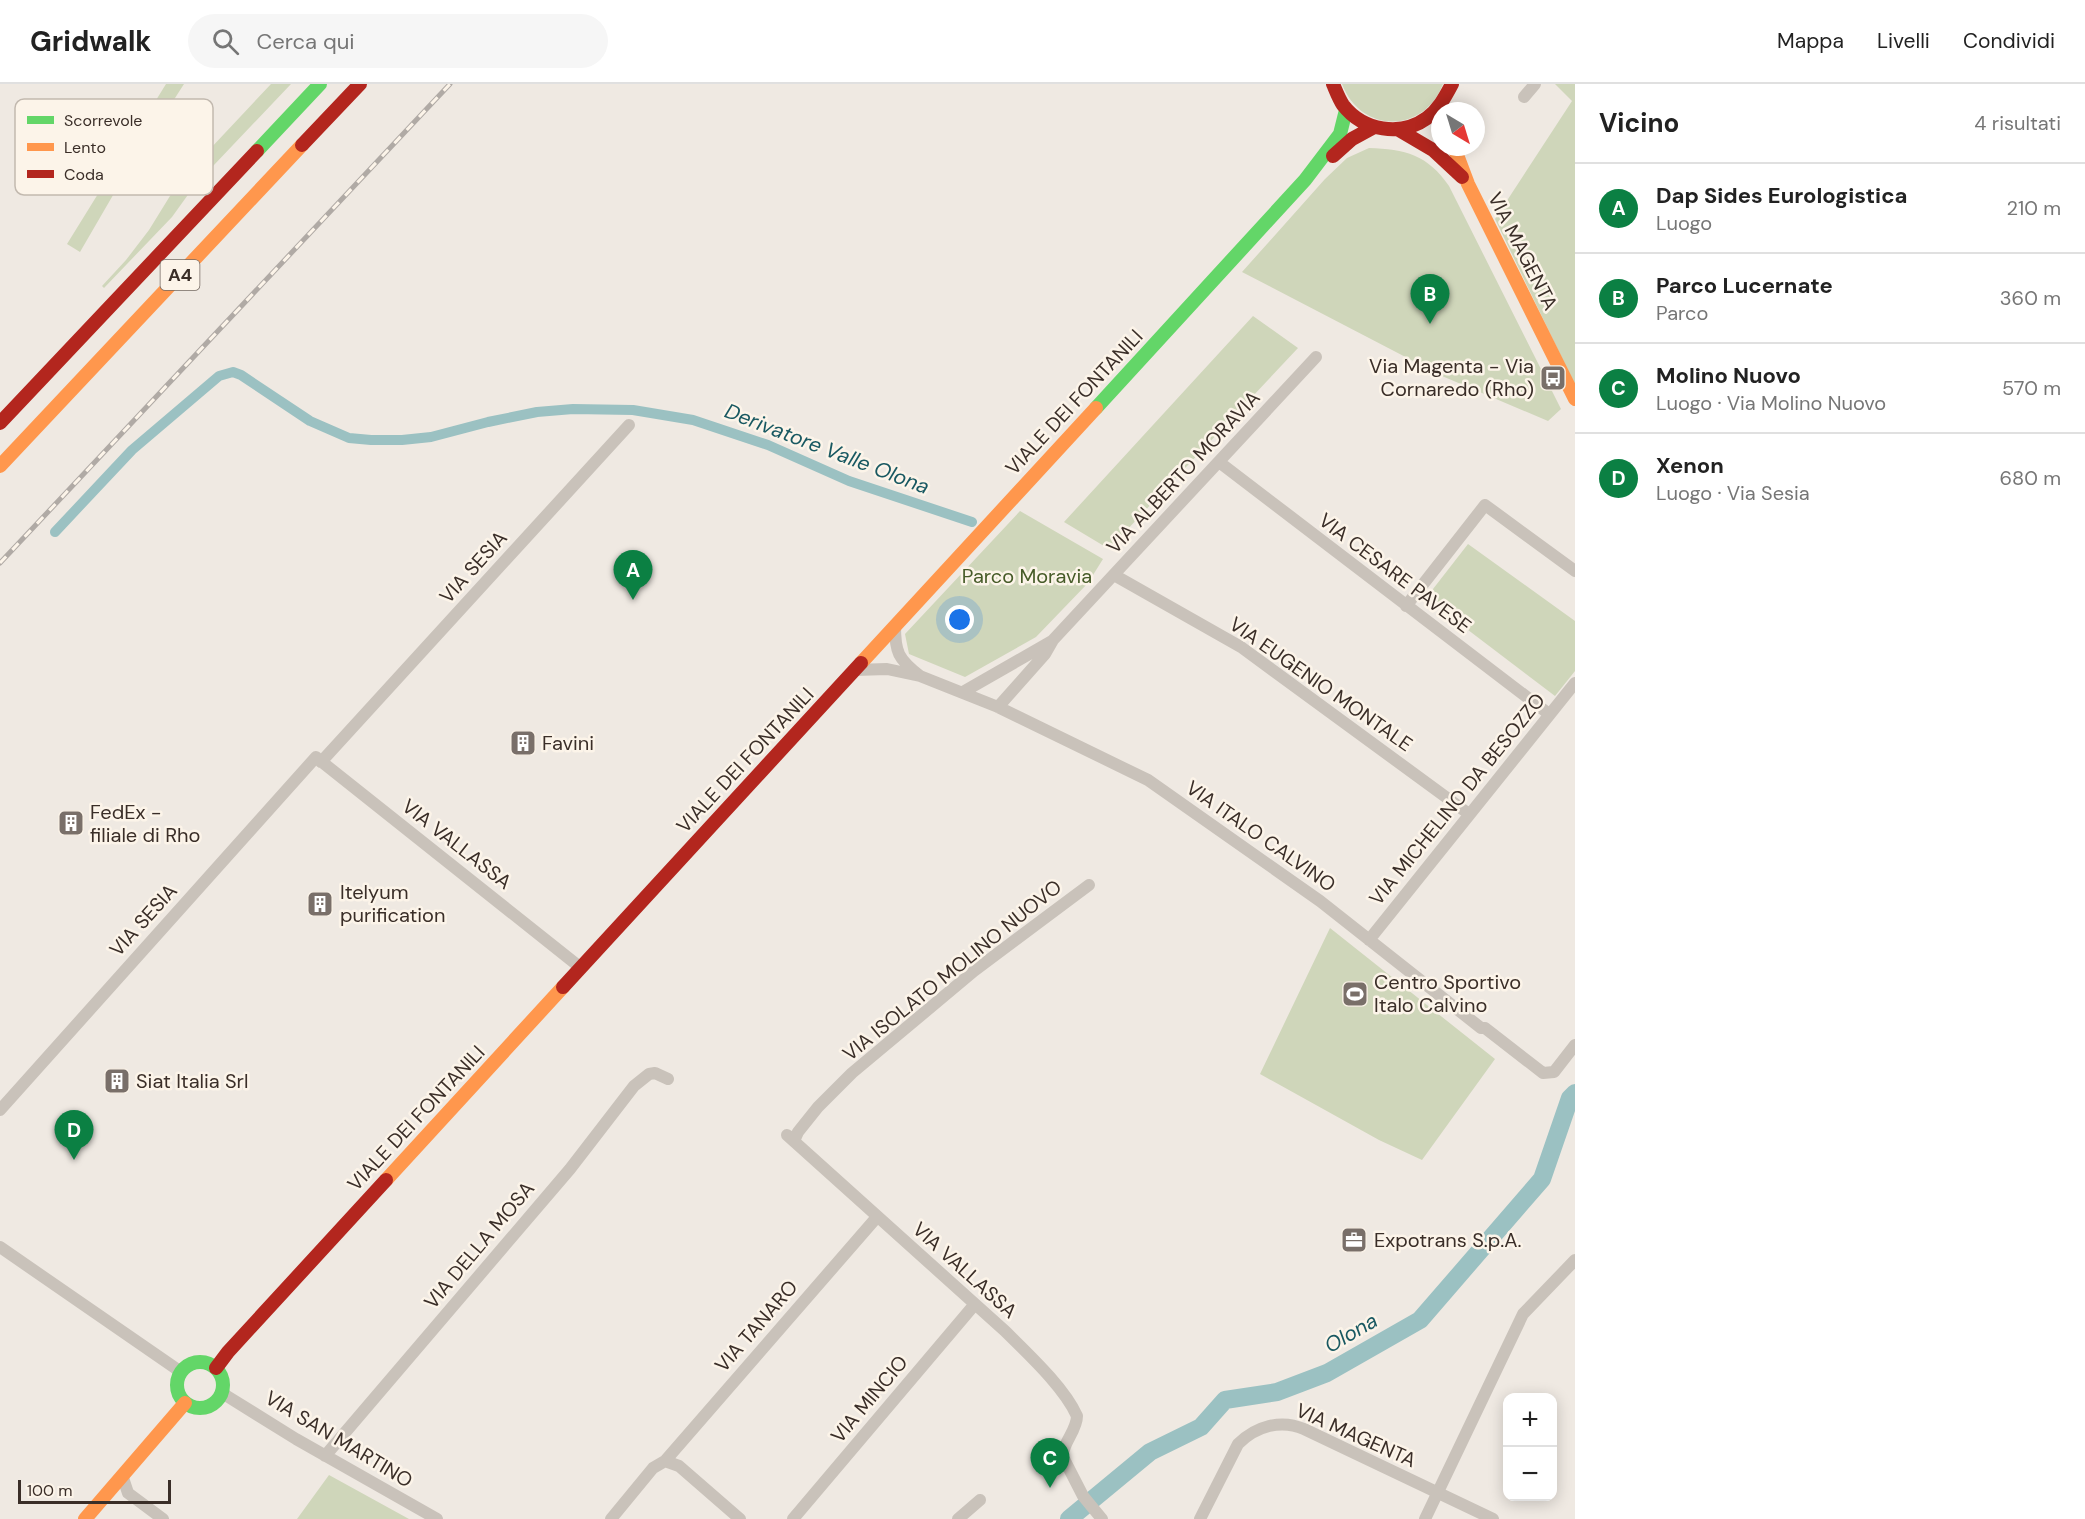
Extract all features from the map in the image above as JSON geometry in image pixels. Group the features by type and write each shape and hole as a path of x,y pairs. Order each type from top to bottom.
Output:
{"main road":[{"name":"A4","path":"0,423 318,84"},
{"name":"A4","path":"0,466 360,84"},
{"path":"1333,84 1338,98 1347,110 1360,121 1374,127 1399,130 1423,122 1431,116"},
{"path":"1444,102 1452,84"},
{"name":"VIALE DEI FONTANILI","path":"216,1368 228,1352 1305,180 1340,134 1347,110"},
{"name":"VIALE DEI FONTANILI","path":"1305,180 1352,139 1374,127"},
{"name":"VIA MAGENTA","path":"1399,130 1437,151 1468,184"},
{"name":"VIA MAGENTA","path":"1457,156 1468,184 1575,399"},
{"path":"204,1362 216,1368 223,1382 222,1393 214,1403 197,1408 185,1403 177,1390 178,1377 185,1367 204,1362"},
{"path":"85,1519 185,1403"}],"street":[{"path":"1524,97 1535,84"},
{"name":"VIA ALBERTO MORAVIA","path":"998,707 1045,654 1053,640 1316,357"},
{"name":"VIA SESIA","path":"0,1110 316,756 629,425"},
{"name":"VIA CESARE PAVESE","path":"1219,462 1549,714"},
{"path":"1406,606 1485,505 1575,571"},
{"name":"VIA EUGENIO MONTALE","path":"1114,575 1241,647 1469,814"},
{"path":"895,626 896,651 905,664 920,676"},
{"name":"VIA ALBERTO MORAVIA","path":"963,692 1053,640"},
{"name":"VIA ITALO CALVINO","path":"855,670 887,669 920,676 963,692 1148,780 1320,902 1481,1028 1485,1028 1543,1073 1550,1073 1557,1069 1575,1045"},
{"name":"VIA MICHELINO DA BESOZZO","path":"1370,940 1575,683"},
{"name":"VIA VALLASSA","path":"316,756 581,968"},
{"name":"VIA ISOLATO MOLINO NUOVO","path":"790,1138 852,1074 974,971 1089,885"},
{"name":"VIA DELLA MOSA","path":"325,1456 570,1169 634,1086 648,1074 662,1075 668,1079"},
{"name":"VIA VALLASSA","path":"790,1138 1034,1359 1076,1412 1078,1420 1062,1453 1083,1496 1098,1515"},
{"name":"VIA TANARO","path":"611,1519 653,1467 665,1461 877,1217"},
{"path":"0,1247 181,1372"},
{"path":"1425,1519 1523,1314 1575,1260"},
{"name":"VIA MINCIO","path":"793,1519 975,1304"},
{"name":"VIA SAN MARTINO","path":"222,1393 325,1456 437,1519"},
{"name":"VIA MAGENTA","path":"1200,1519 1238,1444 1249,1435 1283,1423 1304,1429 1492,1519"},
{"path":"665,1461 679,1466 740,1519"},
{"path":"122,1475 128,1493 163,1519"},
{"path":"106,1494 128,1493"},
{"path":"958,1519 980,1500"}],"green space":[{"path":"166,84 184,84 174,99 157,99"},
{"path":"271,84 291,84 213,166 213,146"},
{"path":"1342,84 1443,84 1434,100 1422,112 1408,119 1392,122 1377,119 1363,112 1351,100"},
{"path":"1555,84 1575,84 1575,385 1495,219 1572,101"},
{"path":"1369,148 1394,150 1415,156 1433,167 1449,186 1561,409 1548,421 1442,376 1242,272 1325,179 1347,158"},
{"path":"97,195 113,195 80,252 67,244"},
{"path":"171,195 188,195 172,217 104,288 102,286 149,230"},
{"path":"1253,316 1298,348 1109,549 1064,522"},
{"name":"Parco Moravia","path":"1020,511 1103,559 1088,583 1036,637 965,677 909,654 905,634"},
{"path":"1468,544 1575,621 1575,671 1555,696 1426,598"},
{"name":"Centro Sportivo Italo Calvino","path":"1330,928 1495,1059 1422,1160 1379,1140 1260,1074"},
{"path":"329,1475 409,1519 297,1519"}],"waterway":[{"name":"Derivatore Valle Olona","path":"55,532 132,450 219,376 233,372 310,421 349,438 402,440 431,437 537,412 573,409 633,410 693,420 768,445 849,481 972,522"},
{"name":"Olona","path":"1069,1519 1150,1452 1201,1427 1225,1400 1277,1392 1327,1373 1420,1320 1542,1179 1570,1098 1575,1093"}],"railway":[{"path":"0,563 450,84"}],"traffic: fast":[{"path":"257,151 320,84"},
{"path":"1096,408 1305,180 1340,134 1346,110"},
{"path":"200,1362 216,1369 223,1385 216,1401 200,1408 184,1401 177,1385 184,1369 200,1362"}],"traffic: slow":[{"path":"0,466 302,145"},
{"path":"1457,156 1468,184 1575,399"},
{"path":"861,663 1096,408"},
{"path":"386,1180 563,987"},
{"path":"85,1519 185,1403"}],"traffic: jam":[{"path":"302,145 360,84"},
{"path":"1333,84 1342,103 1351,114 1372,126 1394,129 1406,128 1427,118 1438,107 1452,84"},
{"path":"1333,156 1352,139 1374,127"},
{"path":"1399,130 1433,150 1462,177"},
{"path":"0,423 257,151"},
{"path":"563,987 861,663"},
{"path":"216,1368 228,1352 386,1180"}],"place":[{"name":"Parco Lucernate","path":"1430,324"},
{"name":"Via Magenta - Via Cornaredo (Rho)","path":"1553,378"},
{"name":"Dap Sides Eurologistica","path":"633,600"},
{"name":"Favini","path":"523,743"},
{"name":"FedEx - filiale di Rho","path":"71,823"},
{"name":"Itelyum purification","path":"320,904"},
{"name":"Centro Sportivo Italo Calvino","path":"1355,994"},
{"name":"Siat Italia Srl","path":"117,1081"},
{"name":"Xenon","path":"74,1160"},
{"name":"Expotrans S.p.A.","path":"1354,1240"},
{"name":"Molino Nuovo","path":"1050,1488"}]}
